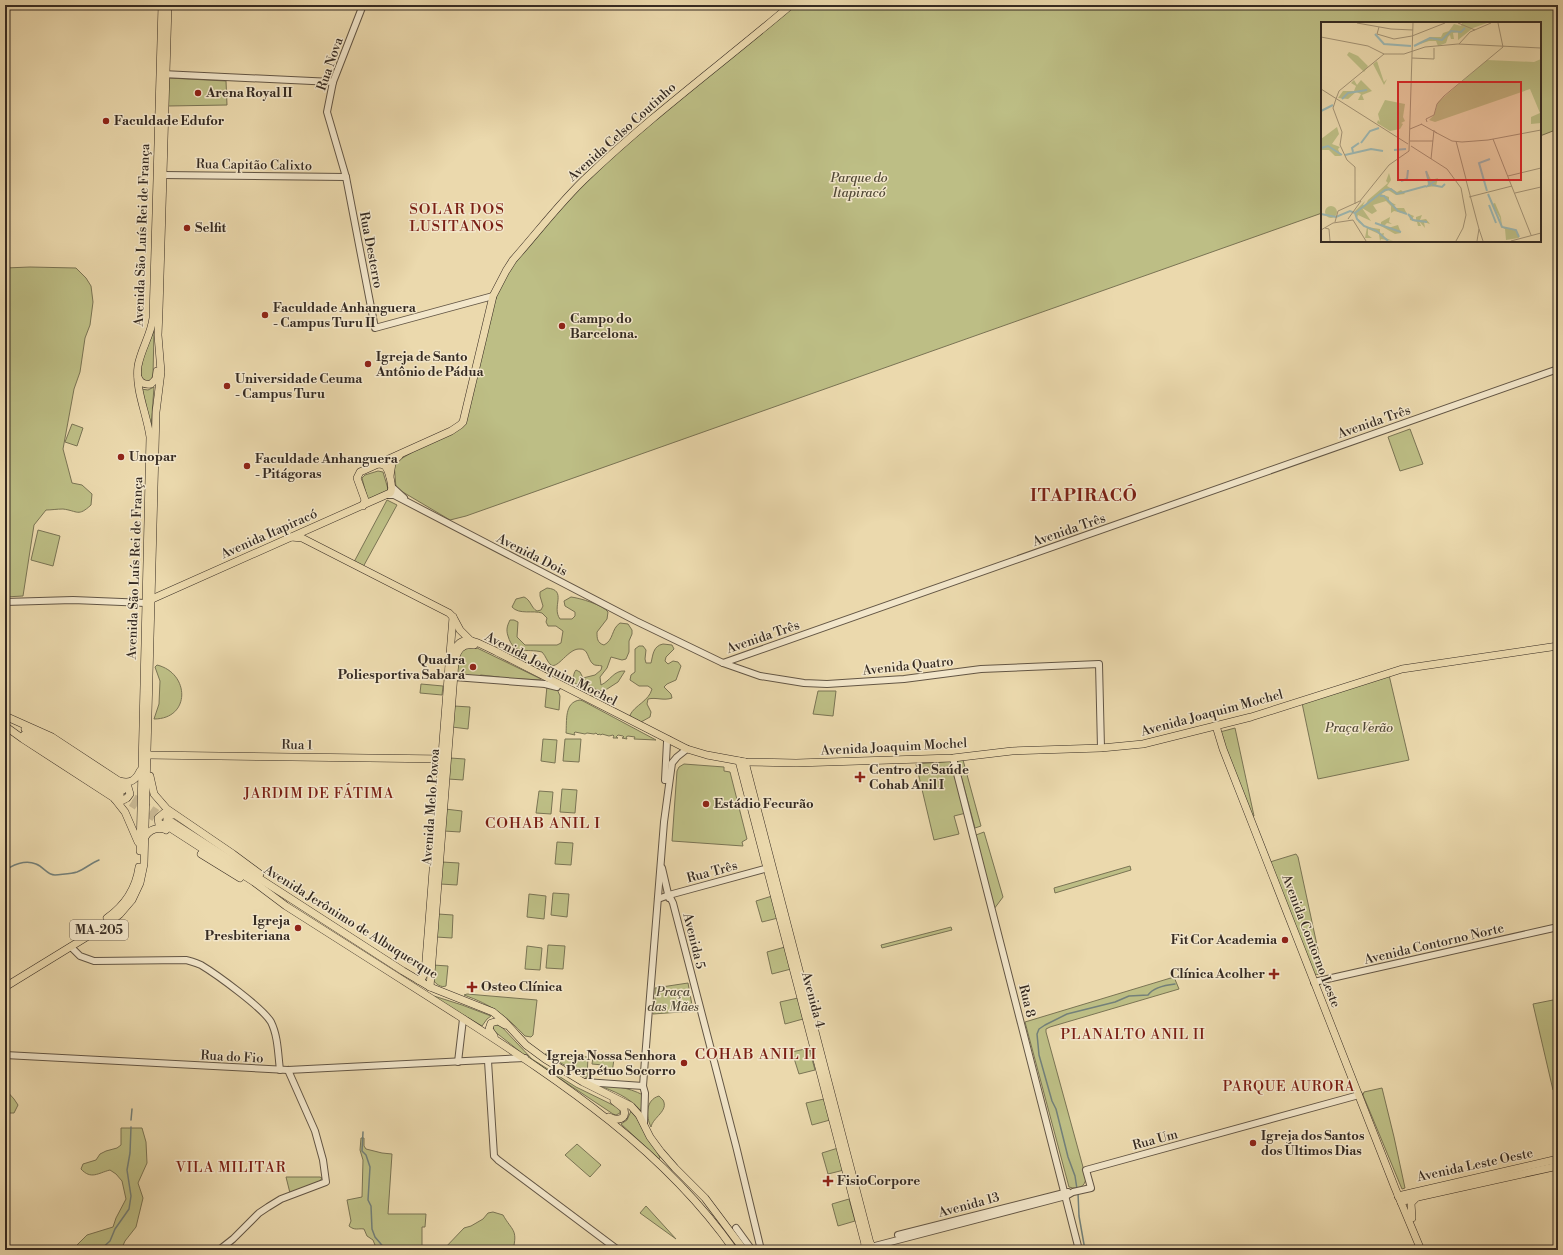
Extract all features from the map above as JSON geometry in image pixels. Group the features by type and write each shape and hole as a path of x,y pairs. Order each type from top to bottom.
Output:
{"main road":[{"name":"Avenida São Luís Rei de França","path":"140,847 141,770 156,412 161,372 159,345 162,175 162,5"},
{"name":"Avenida São Luís Rei de França","path":"145,837 150,437 138,375 139,363 150,333 153,318 162,74 168,5"},
{"name":"Avenida Celso Coutinho","path":"366,503 357,480 357,475 360,472 451,431 462,422 493,296 502,276 513,260 587,177 663,110 791,5"},
{"path":"138,375 139,380 144,384 151,384 155,381 159,345"},
{"name":"Avenida Celso Coutinho","path":"390,479 392,463 405,451"},
{"name":"Avenida Celso Coutinho","path":"377,464 385,467 392,487"},
{"path":"388,495 392,492 392,487"},
{"name":"Avenida Itapiracó","path":"149,601 291,538 303,535 366,503 388,495"},
{"name":"Avenida Joaquim Mochel","path":"303,535 449,613 453,617 459,629 470,640"},
{"name":"Avenida Melo Povoa","path":"430,987 453,617"},
{"path":"470,640 479,645"},
{"name":"Avenida Melo Povoa","path":"450,673 453,651 457,645 463,641 470,640"},
{"name":"Avenida Melo Povoa","path":"450,673 459,649 468,644 479,645"},
{"name":"Avenida Joaquim Mochel","path":"479,645 557,687 668,741"},
{"name":"Avenida Joaquim Mochel","path":"479,645 686,750 707,756 741,762 820,763 953,758 1012,751 1101,748 1155,742 1267,712 1402,669 1558,646"},
{"path":"5,717 46,733 120,781 129,788 129,795 126,799 122,800 119,795 44,739 5,717"},
{"path":"5,725 40,744 119,795 140,847"},
{"name":"Avenida Contorno Leste","path":"1216,726 1223,749 1377,1141 1426,1250"},
{"name":"Avenida Contorno Leste","path":"1208,728 1223,749"},
{"path":"147,755 150,779 154,794 164,807 245,862 281,893"},
{"name":"Rua 1","path":"147,755 444,759"},
{"name":"Avenida Melo Povoa","path":"418,980 422,978 425,973 444,759"},
{"name":"Avenida 4","path":"741,762 852,1184 867,1247"},
{"path":"120,781 133,781 141,770"},
{"path":"166,824 158,823 158,818 160,815 167,813 179,818"},
{"path":"145,837 148,832 153,829 160,828 166,824"},
{"name":"Avenida Jerônimo de Albuquerque","path":"166,824 281,893 430,987 493,1012 504,1021 518,1037 545,1059 583,1082 628,1104 638,1113 650,1137 661,1152 705,1198 744,1250"},
{"name":"Avenida Jerônimo de Albuquerque","path":"166,824 254,882 286,906 525,1058 600,1112 670,1174 715,1224 734,1250"},
{"name":"MA-205","path":"5,987 71,947 120,914 132,900 143,874 145,837"},
{"name":"MA-205","path":"5,981 103,921 119,908 131,892 135,883 139,868 140,847"},
{"path":"511,1050 491,1034 489,1029 490,1024 495,1021 502,1022 518,1037"},
{"path":"583,1082 620,1105 624,1109 625,1113 622,1118 617,1120 600,1112"},
{"name":"Avenida Leste Oeste","path":"1402,1198 1558,1159"},
{"name":"Avenida Leste Oeste","path":"1402,1198 1418,1197 1558,1166"},
{"path":"1412,1218 1411,1203 1418,1197"},
{"name":"Avenida Contorno Leste","path":"1402,1198 1421,1250"}],"street":[{"name":"Rua Nova","path":"346,177 327,114 333,82 363,5"},
{"path":"162,74 333,82"},
{"name":"Rua Capitão Calixto","path":"162,175 346,177"},
{"name":"Rua Desterro","path":"346,177 375,328 493,296"},
{"name":"Avenida Três","path":"636,621 723,663 1558,369"},
{"name":"Avenida Dois","path":"392,487 417,508"},
{"name":"Avenida Dois","path":"388,495 394,496 636,621"},
{"name":"Avenida Itapiracó","path":"5,602 73,600 149,601"},
{"name":"Avenida Quatro","path":"723,663 760,676 804,683 827,684 904,679 981,669 1099,664 1101,748"},
{"path":"450,673 545,684 557,687"},
{"path":"644,1124 646,1093 643,1086 664,822 668,741"},
{"path":"664,822 670,769 674,760 686,750"},
{"name":"Rua 8","path":"953,758 1079,1250"},
{"name":"Avenida 5","path":"661,862 736,1146 737,1156 760,1249"},
{"name":"Rua Três","path":"658,899 669,894 769,868"},
{"name":"Avenida Contorno Norte","path":"1314,982 1558,927"},
{"path":"71,947 80,956 94,961 181,960 194,962 201,965 243,995 263,1012 270,1021 276,1038 280,1070"},
{"path":"458,1062 463,1019"},
{"name":"Rua do Fio","path":"5,1055 280,1070 525,1058"},
{"path":"488,1061 493,1152 496,1158 618,1250"},
{"path":"219,1250 233,1239 259,1213 268,1207 281,1200 326,1182 323,1160 315,1131 288,1070"},
{"path":"583,1082 643,1086"},
{"path":"613,1084 646,1093"},
{"name":"Rua Um","path":"1091,1188 1086,1170 1359,1095"},
{"name":"Avenida 13","path":"867,1247 1091,1188"},
{"path":"736,1228 752,1250"}],"green space":[{"name":"Parque do Itapiracó","path":"794,5 1558,5 1558,129 1541,136 1541,22 1321,22 1321,213 466,516 450,520 396,488 394,463 460,424 493,296 513,260 588,179 628,142"},
{"name":"Arena Royal II","path":"169,78 226,81 227,105 168,106"},
{"path":"5,268 76,268 86,278 91,286 93,302 90,325 85,338 80,372 74,389 63,449 72,483 82,485 92,494 91,505 83,511 75,512 63,509 46,510 34,525 23,596 5,597"},
{"path":"154,331 153,375 151,380 146,381 141,378 141,366 144,354"},
{"path":"154,387 151,428 141,389 148,390"},
{"path":"72,424 83,428 77,446 65,442"},
{"path":"1410,429 1423,464 1400,471 1388,437"},
{"path":"378,471 383,472 388,489 387,491 369,499 367,497 362,478 365,475"},
{"path":"387,500 397,505 363,567 354,562"},
{"path":"38,530 60,536 53,566 31,560"},
{"path":"547,588 553,589 557,592 557,609 560,619 572,619 575,616 575,612 565,606 564,601 571,597 596,604 608,612 607,619 597,632 598,640 604,645 609,640 617,625 620,623 628,624 632,630 632,634 629,641 629,652 626,659 622,660 611,657 607,668 600,677 601,685 618,672 625,671 618,682 604,691 597,690 586,684 575,684 574,673 576,670 580,672 583,678 595,675 601,670 602,666 593,664 585,650 575,650 557,664 551,665 542,652 521,650 514,646 507,632 510,620 518,622 517,637 525,645 557,645 561,643 563,631 556,626 548,626 546,622 547,618 542,613 522,612 512,607 516,599 524,597 535,610 541,610 543,606 540,592"},
{"path":"663,644 672,645 674,649 666,657 665,661 668,664 673,661 678,662 681,666 676,680 664,687 671,694 672,698 648,699 647,704 651,712 650,717 641,722 632,719 630,715 632,712 648,697 652,689 648,686 639,686 630,680 631,675 635,672 635,649 639,646 643,646 646,650 646,663 651,663 655,649"},
{"path":"475,647 541,680 501,678 481,675 475,677 457,675 457,661 463,648"},
{"path":"157,665 168,670 176,677 182,695 180,704 175,712 166,717 154,719 159,704 160,681 155,667"},
{"name":"Praça Verão","path":"1389,675 1409,760 1318,779 1302,703"},
{"path":"421,684 443,686 442,695 420,693"},
{"path":"547,686 557,689 560,696 559,710 545,707"},
{"path":"818,691 836,691 833,716 813,714"},
{"path":"580,700 656,740 634,739 635,737 628,736 626,737 627,739 618,735 616,737 618,738 613,738 613,735 598,735 596,733 585,734 575,732 575,735 566,733 567,713 569,708 571,704"},
{"path":"454,706 470,707 468,729 452,727"},
{"path":"1235,728 1254,816 1251,816 1220,732"},
{"path":"543,739 557,740 555,763 541,761"},
{"path":"565,739 581,739 579,762 563,761"},
{"path":"450,758 465,759 463,780 448,779"},
{"path":"963,760 981,826 975,828 957,761"},
{"path":"953,761 966,813 954,816 959,834 934,840 916,764"},
{"name":"Estádio Fecurão","path":"684,764 724,767 724,771 730,772 747,839 742,842 743,846 672,841 677,771 679,767"},
{"path":"562,789 577,790 575,813 560,812"},
{"path":"539,791 553,792 551,814 536,813"},
{"path":"445,809 462,811 460,832 444,831"},
{"path":"984,832 1003,897 994,909 976,835"},
{"path":"557,842 573,843 571,865 555,864"},
{"path":"1296,854 1298,857 1323,973 1319,974 1313,973 1270,862"},
{"path":"442,862 459,863 457,885 440,884"},
{"path":"1130,866 1131,870 1055,893 1054,888"},
{"path":"553,893 569,894 567,917 551,915"},
{"path":"529,894 546,896 544,919 527,917"},
{"path":"772,896 778,918 762,922 756,901"},
{"path":"438,914 453,915 452,938 436,937"},
{"path":"951,927 952,930 882,948 881,945"},
{"path":"548,945 565,946 563,969 546,968"},
{"path":"527,946 542,948 540,970 525,969"},
{"path":"785,947 791,969 772,974 767,952"},
{"path":"433,965 448,966 446,986 439,985 433,980"},
{"path":"1174,977 1179,989 1046,1029 1086,1178 1083,1186 1078,1188 1069,1187 1025,1022"},
{"name":"Praça das Mães","path":"688,983 692,1005 695,1011 653,1014 655,1009 655,988"},
{"path":"467,994 537,1000 533,1035 531,1037 525,1036 498,1011 464,995"},
{"path":"434,996 491,1016 482,1026 433,997"},
{"path":"798,998 803,1019 785,1024 780,1002"},
{"path":"1558,999 1558,1089 1553,1090 1533,1004"},
{"path":"494,1024 500,1025 532,1059 576,1087 617,1107 620,1110 620,1113 616,1115 613,1114 523,1054 494,1031"},
{"path":"809,1048 815,1070 799,1074 792,1052"},
{"path":"545,1054 588,1057 587,1078"},
{"path":"593,1057 614,1059 612,1073 603,1070 603,1065 592,1064"},
{"path":"597,1085 615,1086 643,1095 641,1111 621,1095"},
{"path":"1382,1088 1405,1188 1402,1189 1363,1095 1364,1092"},
{"path":"5,1089 18,1105 14,1113 8,1113 5,1111"},
{"path":"659,1096 663,1100 664,1107 652,1123 651,1127 648,1118 649,1105 654,1098"},
{"path":"824,1099 830,1120 812,1125 806,1103"},
{"path":"631,1111 660,1157 659,1159 621,1124 627,1120"},
{"path":"121,1128 142,1128 146,1142 147,1163 138,1183 143,1198 136,1227 125,1241 121,1250 72,1250 87,1235 113,1227 126,1199 122,1181 110,1170 91,1175 81,1169 83,1164 96,1160 100,1154 121,1145"},
{"path":"361,1138 364,1138 364,1146 366,1149 392,1154 388,1214 426,1214 425,1227 422,1227 422,1250 377,1250 373,1240 367,1236 364,1229 355,1229 349,1226 351,1221 347,1200 362,1197 363,1160 360,1150"},
{"path":"577,1144 601,1165 590,1177 565,1155"},
{"path":"838,1148 844,1170 828,1174 822,1153"},
{"path":"286,1177 322,1178 320,1181 290,1193"},
{"path":"849,1199 855,1221 838,1226 832,1204"},
{"path":"646,1206 676,1239 640,1213"},
{"path":"493,1212 503,1215 513,1231 515,1238 513,1250 443,1250 464,1228 471,1226 483,1219 488,1213"}],"waterway":[{"path":"5,872 15,865 28,862 39,865 52,875 69,874 80,871 99,860"},
{"path":"1077,1189 1075,1176 1068,1157 1056,1109 1052,1101 1039,1055 1037,1034 1039,1029 1067,1014 1115,1002 1129,996 1148,995 1156,989 1175,984"},
{"path":"131,1120 132,1109"},
{"path":"100,1250 110,1241 115,1229 129,1209 131,1196 127,1170 130,1153 131,1127"},
{"path":"363,1132 362,1151 366,1155 370,1167 368,1200 371,1206 372,1229 375,1237 386,1250"},
{"path":"1078,1193 1079,1216 1085,1250"},
{"path":"479,1250 490,1247"}],"tunnel":[{"path":"125,792 165,818"},
{"path":"122,797 162,823"}],"place":[{"name":"Arena Royal II","path":"198,93"},
{"name":"Faculdade Edufor","path":"106,121"},
{"name":"Selfit","path":"187,228"},
{"name":"Faculdade Anhanguera - Campus Turu II","path":"265,315"},
{"name":"Campo do Barcelona.","path":"562,326"},
{"name":"Igreja de Santo Antônio de Pádua","path":"368,364"},
{"name":"Universidade Ceuma - Campus Turu","path":"227,386"},
{"name":"Unopar","path":"121,457"},
{"name":"Faculdade Anhanguera - Pitágoras","path":"247,466"},
{"name":"Quadra Poliesportiva Sabará","path":"473,667"},
{"name":"Centro de Saúde Cohab Anil I","path":"860,777"},
{"name":"Estádio Fecurão","path":"706,804"},
{"name":"Igreja Presbiteriana","path":"298,928"},
{"name":"Fit Cor Academia","path":"1285,940"},
{"name":"Clínica Acolher","path":"1274,974"},
{"name":"Osteo Clínica","path":"472,987"},
{"name":"Igreja Nossa Senhora do Perpétuo Socorro","path":"684,1063"},
{"name":"Igreja dos Santos dos Últimos Dias","path":"1253,1143"},
{"name":"FisioCorpore","path":"828,1181"}],"district":[{"name":"SOLAR DOS LUSITANOS","path":"457,218"},
{"name":"ITAPIRACÓ","path":"1084,496"},
{"name":"JARDIM DE FÁTIMA","path":"319,794"},
{"name":"COHAB ANIL I","path":"543,823"},
{"name":"PLANALTO ANIL II","path":"1133,1035"},
{"name":"COHAB ANIL II","path":"756,1054"},
{"name":"PARQUE AURORA","path":"1289,1087"},
{"name":"VILA MILITAR","path":"231,1168"}]}
